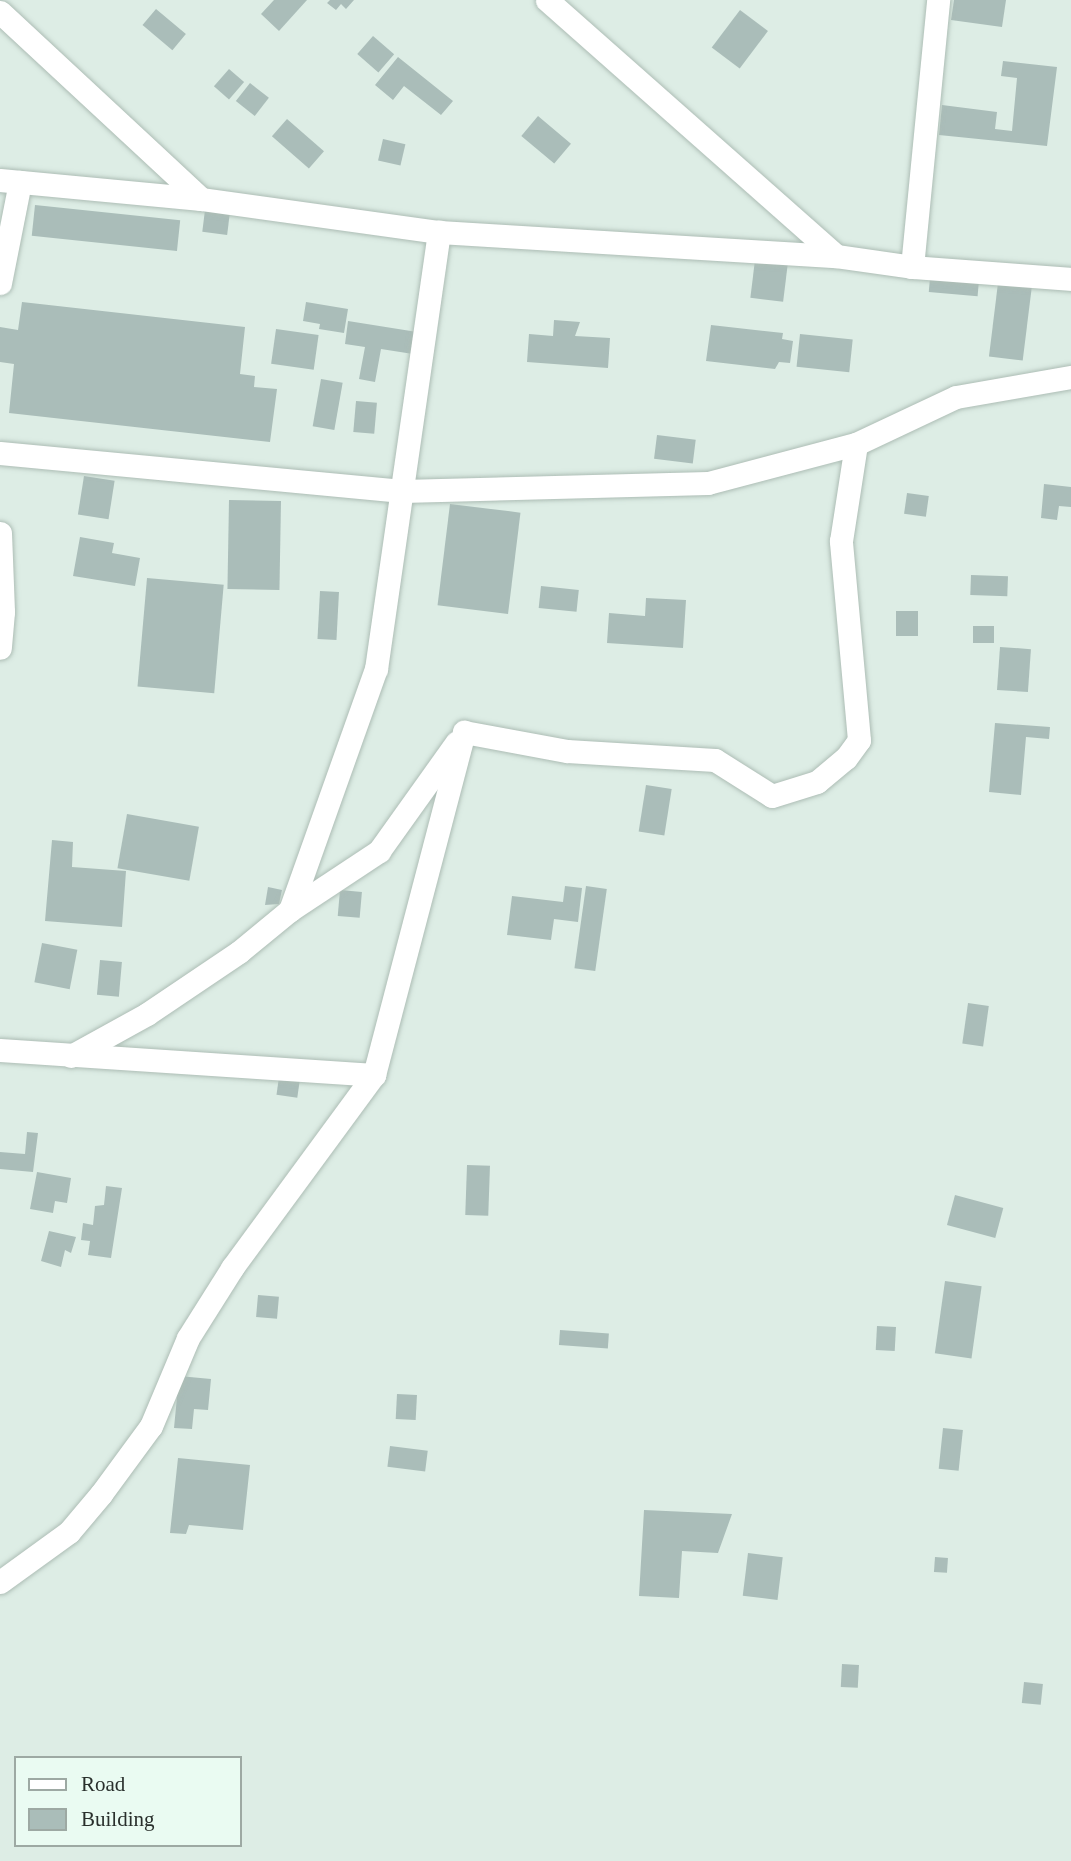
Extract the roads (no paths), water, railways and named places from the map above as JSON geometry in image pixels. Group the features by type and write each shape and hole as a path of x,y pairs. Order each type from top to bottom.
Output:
{"street":[{"path":"547,0 836,256"},
{"path":"912,267 937,0"},
{"path":"0,12 201,199"},
{"path":"0,283 10,181 201,199 439,232 836,256 912,267 1071,279"},
{"path":"290,910 376,668 439,232"},
{"path":"0,453 402,491 708,483 856,444 956,397 1071,377"},
{"path":"464,732 567,751 715,760 772,796 817,782 846,758 859,740 841,541 856,444"},
{"path":"0,533 3,612 0,648"},
{"path":"71,1056 147,1014 239,952 290,910 379,851 464,732"},
{"path":"0,1582 69,1532 101,1494 151,1426 188,1338 232,1268 374,1075 464,732"},
{"path":"0,1050 374,1075"}]}
